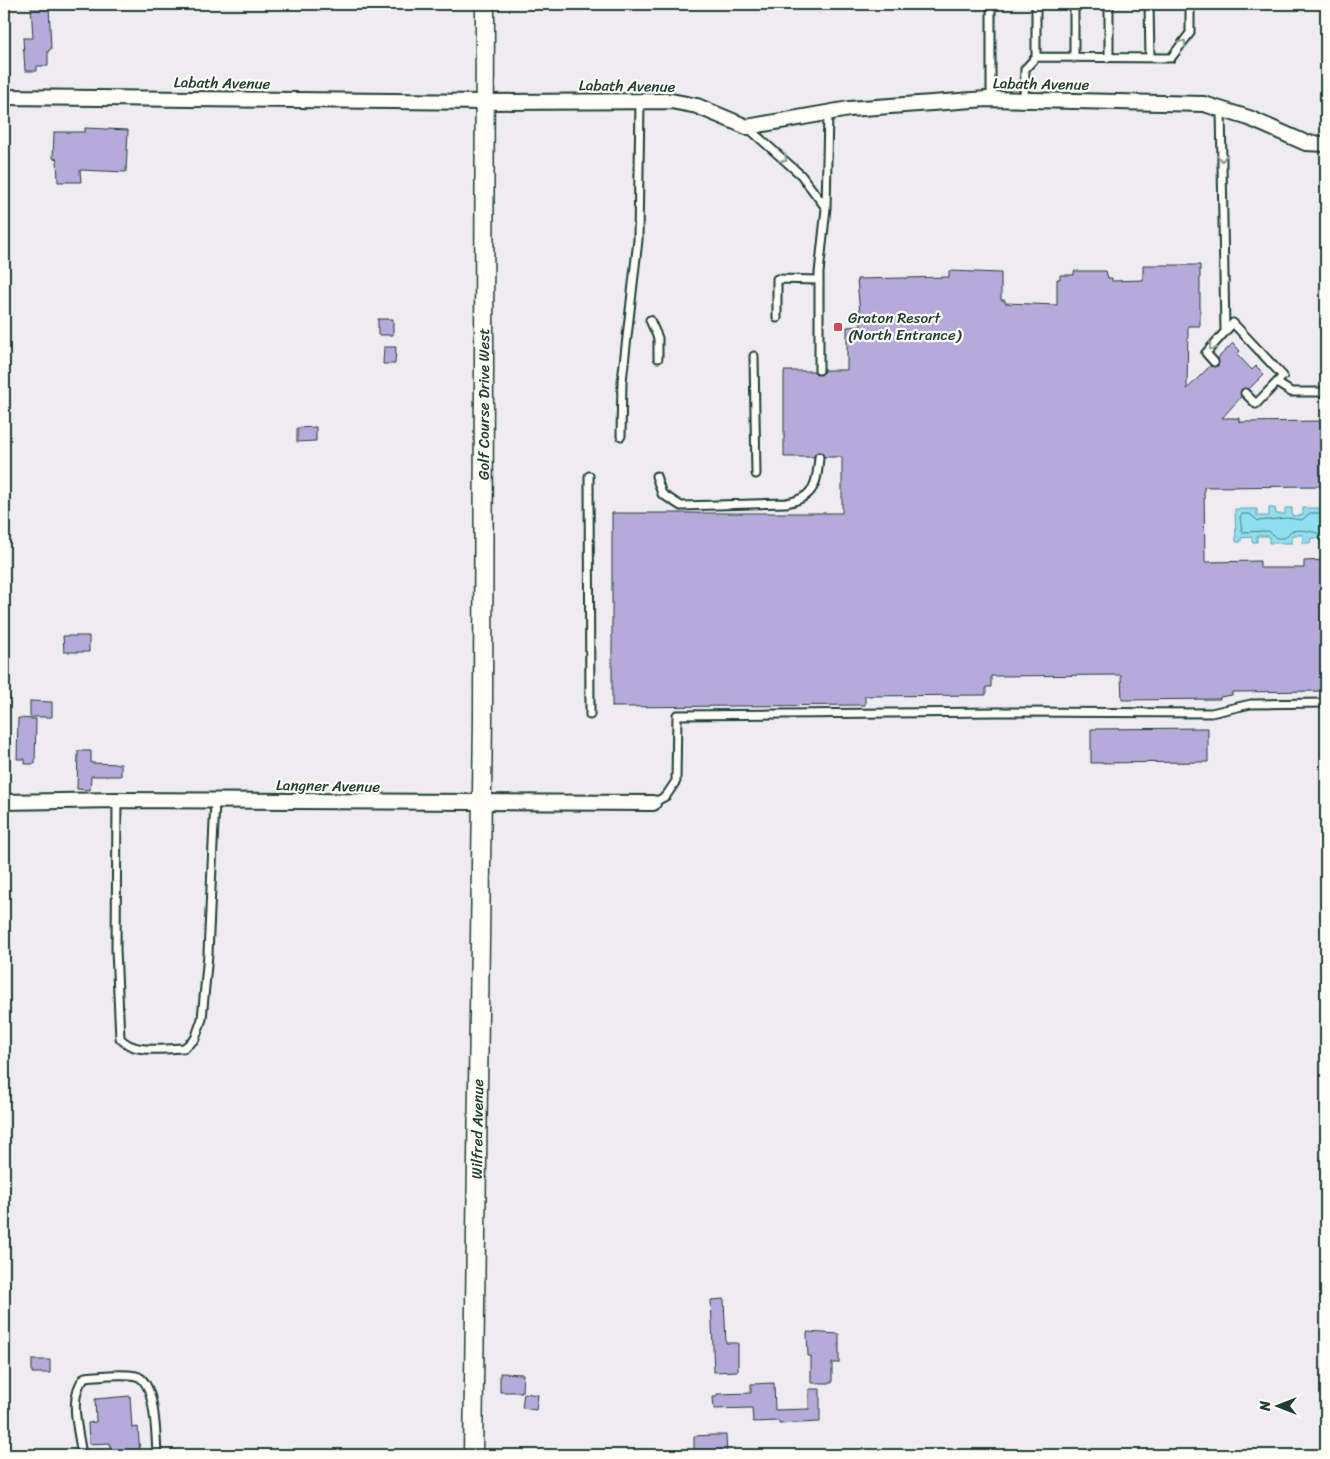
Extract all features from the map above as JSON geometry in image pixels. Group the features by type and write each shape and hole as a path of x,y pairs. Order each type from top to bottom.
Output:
{"street":[{"name":"Golf Course Drive West","path":"483,803 485,4"},
{"name":"Labath Avenue","path":"4,97 485,102 671,101 697,106 747,127 828,113 877,107 991,99 1204,104 1265,125 1306,143 1326,144"},
{"name":"Langner Avenue","path":"4,802 117,800 483,803 653,802"},
{"name":"Wilfred Avenue","path":"473,1455 483,803"}],"lane":[{"path":"991,99 992,4"},
{"path":"1024,99 1025,68 1036,57 1036,4"},
{"path":"1074,4 1074,58"},
{"path":"1109,58 1110,4"},
{"path":"1149,4 1150,58"},
{"path":"1036,57 1171,58 1190,34 1190,4"},
{"path":"4,11 4,97"},
{"path":"621,436 622,381 638,240 640,101"},
{"path":"1221,109 1225,331"},
{"path":"819,370 820,280 826,208 828,113"},
{"path":"747,127 801,174 826,208"},
{"path":"777,318 777,278 820,280"},
{"path":"650,320 658,338 658,358"},
{"path":"1214,362 1206,353 1233,323 1283,376 1256,404 1245,393"},
{"path":"754,356 756,474"},
{"path":"1277,383 1291,392 1326,392"},
{"path":"656,476 662,494 681,506 797,502 813,490 817,479 820,457"},
{"path":"589,476 590,715"},
{"path":"653,802 666,796 676,781 677,715 999,712 1211,713 1252,704 1326,703"},
{"path":"117,800 116,949 120,1038 128,1046 140,1048 184,1048 189,1046 195,1039 202,1019 208,954 215,801"},
{"path":"82,1455 76,1412 79,1383 85,1377 106,1376 138,1376 144,1380 152,1395 157,1455"}],"water":[{"path":"1269,508 1275,508 1276,514 1285,514 1285,508 1292,508 1292,516 1303,515 1303,508 1326,508 1326,543 1320,543 1319,538 1311,538 1310,543 1303,543 1303,535 1292,535 1292,543 1269,543 1269,536 1257,536 1257,542 1252,542 1252,537 1241,538 1241,542 1236,542 1235,509 1257,509 1257,516 1269,516"}],"building":[{"path":"49,5 51,49 48,51 48,66 37,66 37,71 25,71 23,38 33,38 31,6"},
{"path":"85,128 128,130 126,172 80,170 81,182 58,182 57,159 53,158 54,132 85,132"},
{"path":"1143,265 1200,265 1200,326 1188,326 1187,389 1210,366 1218,366 1218,358 1233,343 1240,351 1237,354 1252,370 1256,366 1264,374 1249,389 1241,390 1241,397 1222,418 1239,418 1239,422 1326,421 1326,486 1204,487 1205,562 1260,561 1260,568 1304,568 1304,561 1326,560 1326,691 1232,692 1232,695 1220,697 1220,699 1122,700 1121,675 991,676 991,687 986,687 986,695 865,696 865,705 612,707 612,513 842,513 842,457 824,457 819,452 814,457 784,457 784,371 814,371 819,375 824,370 847,370 847,327 861,326 857,279 949,277 949,271 1001,273 1001,300 1005,300 1005,303 1057,305 1057,279 1060,279 1060,275 1074,275 1074,271 1106,271 1108,278 1112,278 1112,281 1143,280"},
{"path":"378,319 393,319 393,335 378,335"},
{"path":"384,347 396,347 395,364 383,364"},
{"path":"316,427 316,441 297,442 297,428"},
{"path":"63,636 89,636 89,652 64,652"},
{"path":"30,701 52,702 52,717 30,717"},
{"path":"18,718 36,719 35,764 25,764 25,759 17,759"},
{"path":"1208,728 1208,762 1091,763 1091,729"},
{"path":"78,751 91,751 91,763 121,764 121,776 91,776 90,790 77,789"},
{"path":"724,1299 726,1343 738,1343 738,1371 714,1372 711,1300"},
{"path":"807,1332 839,1334 839,1363 832,1363 832,1383 811,1383 811,1356 808,1356"},
{"path":"32,1360 50,1360 50,1373 32,1373"},
{"path":"500,1373 523,1374 522,1392 500,1392"},
{"path":"774,1383 775,1410 809,1409 809,1389 820,1389 820,1422 779,1424 779,1421 753,1422 752,1408 714,1409 713,1397 717,1397 717,1394 751,1393 751,1384"},
{"path":"524,1393 538,1395 536,1410 522,1408"},
{"path":"130,1396 132,1428 138,1427 140,1455 111,1455 110,1443 89,1444 88,1423 96,1422 95,1399"},
{"path":"726,1435 727,1455 694,1455 694,1436"}],"place":[{"name":"Graton Resort (North Entrance)","path":"838,327"}]}
